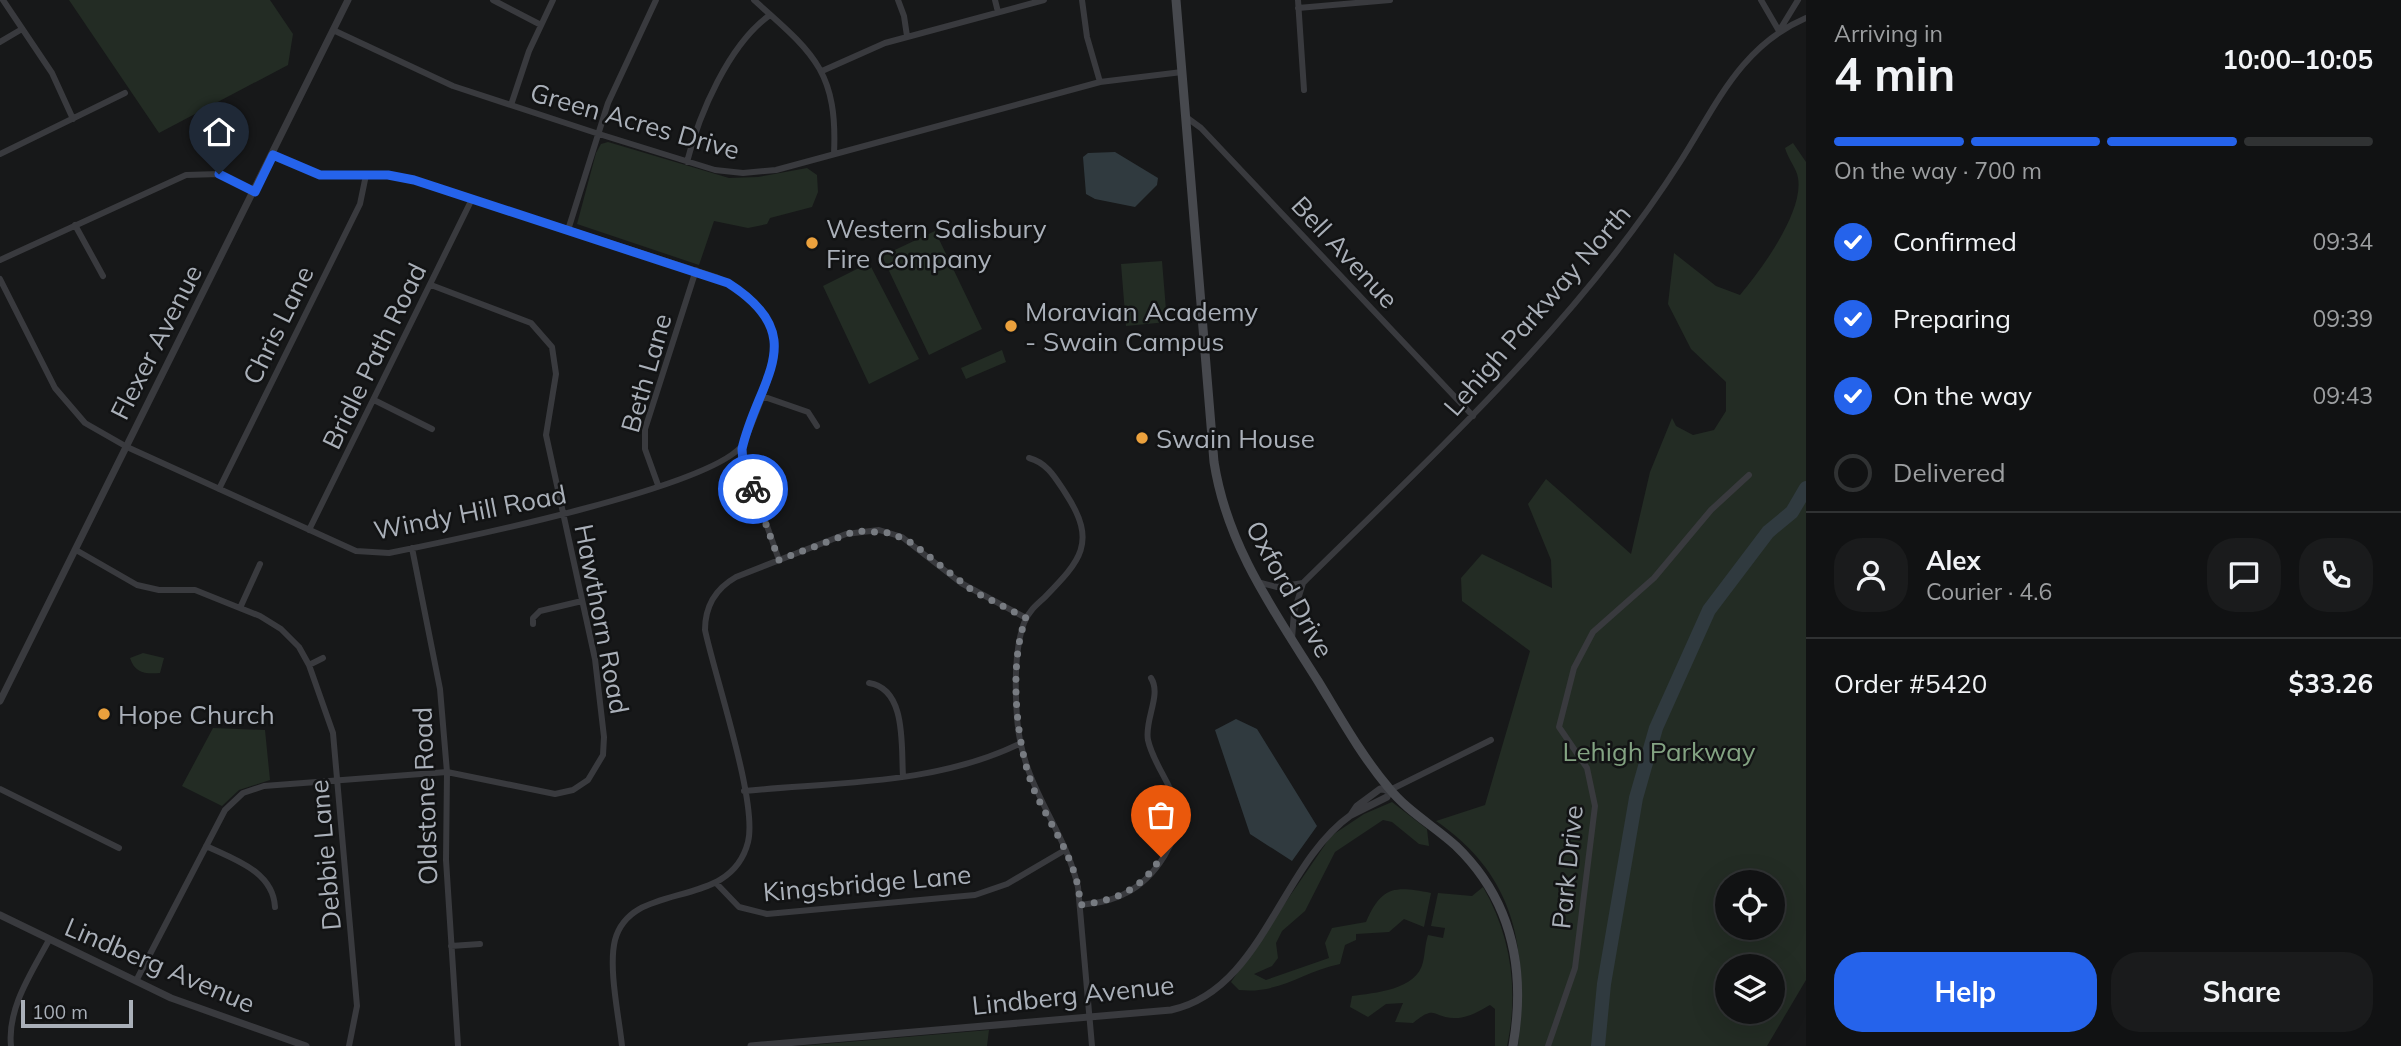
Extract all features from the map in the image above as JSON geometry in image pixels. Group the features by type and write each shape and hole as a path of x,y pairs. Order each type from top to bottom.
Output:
{"main road":[{"name":"Oxford Drive","path":"1176,0 1217,482 1234,538 1255,582 1372,767 1390,790 1469,859 1501,907 1513,940 1519,978 1513,1046"}],"street":[{"path":"3,0 52,73 73,119"},
{"name":"Flexer Avenue","path":"0,701 348,0"},
{"path":"493,0 541,25"},
{"path":"511,106 553,0"},
{"path":"568,230 617,81 656,0"},
{"path":"754,0 805,47 822,71 834,108 834,154"},
{"path":"898,0 905,16 907,36"},
{"path":"995,0 998,12"},
{"path":"822,71 863,51 907,36 1044,0"},
{"path":"1082,0 1087,37 1100,82"},
{"path":"1304,90 1298,4 1390,0"},
{"path":"1761,0 1779,32 1798,0"},
{"path":"687,162 697,129 732,55 748,32 770,15"},
{"name":"Lehigh Parkway North","path":"1303,583 1473,416 1586,291 1645,218 1726,85 1753,52 1779,32 1806,18"},
{"path":"0,42 22,29"},
{"name":"Green Acres Drive","path":"333,30 432,78 687,162 729,172 758,173 1100,82 1182,72"},
{"path":"0,154 125,93"},
{"name":"Bell Avenue","path":"1186,117 1201,128 1473,416"},
{"path":"273,155 320,175 401,177 696,270 739,290 766,321 776,352 744,443 743,463 779,560"},
{"path":"0,260 181,176 197,173 219,174 255,192"},
{"name":"Chris Lane","path":"219,489 360,204 366,175"},
{"name":"Bridle Path Road","path":"309,530 472,199"},
{"path":"75,225 103,276"},
{"name":"Beth Lane","path":"657,485 645,449 645,429 696,270"},
{"name":"Windy Hill Road","path":"0,279 59,395 85,423 127,447 345,547 368,553 412,548 609,503 727,460 744,443"},
{"name":"Hawthorn Road","path":"136,981 225,810 243,793 264,786 447,772 555,794 573,790 594,773 603,755 604,737 595,659 546,435 557,365 547,338 523,319 430,285"},
{"path":"762,396 808,412 817,426"},
{"path":"374,400 432,429"},
{"path":"1029,458 1044,464 1052,472 1077,512 1084,539 1074,567 1026,618 1021,635 1017,683 1021,743 1035,791 1075,873 1092,1046"},
{"name":"Park Drive","path":"1548,1046 1575,968 1595,806 1587,768 1559,727 1574,668 1593,632 1654,578 1711,510 1749,475"},
{"path":"622,1046 613,958 619,930 639,909 716,883 734,870 748,841 749,819 744,791 705,619 715,594 728,581 856,531 891,533 912,543 973,591 1026,618"},
{"name":"Oldstone Road","path":"412,548 438,671 447,772 446,860 458,1046"},
{"name":"Debbie Lane","path":"76,550 136,585 159,590 195,590 240,608 281,629 299,647 309,665 333,733 338,780 357,1006 349,1046"},
{"path":"240,608 260,564"},
{"path":"1255,582 1277,587 1303,583 1294,612 1292,640"},
{"path":"533,624 533,618 540,611 582,601"},
{"path":"309,665 323,658"},
{"path":"1080,905 1115,899 1135,888 1153,871 1174,835 1176,805 1148,740 1147,723 1155,687 1151,678"},
{"path":"869,683 888,691 896,704 904,776"},
{"name":"Lindberg Avenue","path":"751,1046 1171,1010 1211,994 1235,972 1321,843 1357,806 1380,789 1390,790 1491,740"},
{"path":"744,791 904,776 969,764 1021,743"},
{"path":"0,789 119,848"},
{"path":"206,846 242,863 265,879 273,892 275,907"},
{"name":"Kingsbridge Lane","path":"716,883 739,907 767,914 957,897 1007,884 1065,850"},
{"name":"Lindberg Avenue","path":"0,915 212,1015 306,1046"},
{"path":"11,1046 16,1004 49,940"},
{"path":"451,946 480,944"}],"green space":[{"path":"69,0 270,0 293,34 288,65 159,133"},
{"path":"608,142 729,178 758,177 807,168 817,175 818,192 812,207 770,218 767,224 748,228 714,221 699,265 577,224 596,153 601,144"},
{"name":"Lehigh Parkway","path":"1793,143 1806,162 1806,980 1785,1016 1785,954 1715,954 1715,1024 1780,1024 1767,1046 1518,1046 1521,980 1512,920 1501,893 1486,868 1464,844 1436,821 1485,805 1530,651 1462,601 1461,578 1482,554 1552,588 1551,560 1528,504 1546,479 1631,554 1650,472 1672,418 1676,426 1693,435 1714,430 1726,411 1726,382 1691,349 1668,304 1674,253 1716,286 1740,295 1779,240 1794,207 1798,178 1785,148"},
{"path":"935,231 982,329 929,355 882,256"},
{"path":"1162,261 1167,322 1126,326 1121,264"},
{"path":"869,263 919,359 869,384 823,286"},
{"path":"1002,350 1006,362 966,379 961,368"},
{"path":"143,653 164,658 160,673 137,670 130,658"},
{"path":"213,728 265,730 270,780 239,790 222,806 182,786"},
{"path":"1392,802 1427,829 1429,846 1419,844 1392,822 1383,820 1335,852 1305,911 1282,931 1276,943 1278,958 1272,966 1254,974 1266,980 1329,958 1325,943 1332,928 1366,922 1378,901 1391,891 1431,893 1424,927 1404,919 1389,932 1356,934 1356,940 1345,945 1340,964 1279,986 1239,990 1231,982 1331,836 1364,814"},
{"path":"1483,887 1500,924 1510,964 1512,1005 1507,1046 1495,1046 1495,1009 1490,1005 1458,1018 1430,1013 1413,1023 1395,1022 1403,1003 1386,1004 1368,1017 1350,1007 1352,996 1394,988 1412,979 1419,971 1428,935 1443,938 1445,928 1431,926 1438,893 1472,896"},
{"path":"989,1030 987,1046 800,1046"}],"shaded area":[{"path":"1115,152 1158,178 1157,185 1135,207 1095,199 1086,194 1083,157 1088,153"},
{"path":"1236,719 1257,729 1317,826 1292,861 1250,834 1215,730"}],"waterway":[{"path":"1598,1046 1604,984 1636,798 1656,728 1709,610 1768,532 1792,512 1806,488"}],"way so far":[{"path":"753,489 779,560 856,531 879,530 902,537 973,591 1026,618 1021,635 1016,698 1021,743 1035,791 1075,873 1080,905 1104,902 1125,894 1153,871 1161,857"}],"place":[{"name":"Western Salisbury Fire Company","path":"812,243"},
{"name":"Moravian Academy - Swain Campus","path":"1011,326"},
{"name":"Swain House","path":"1142,438"},
{"name":"Hope Church","path":"104,714"}],"route":[{"path":"219,174 255,192 273,155 320,175 374,174 401,177 696,270 728,283 750,299 758,309 775,343 775,359 742,449 743,463 753,489"}]}
